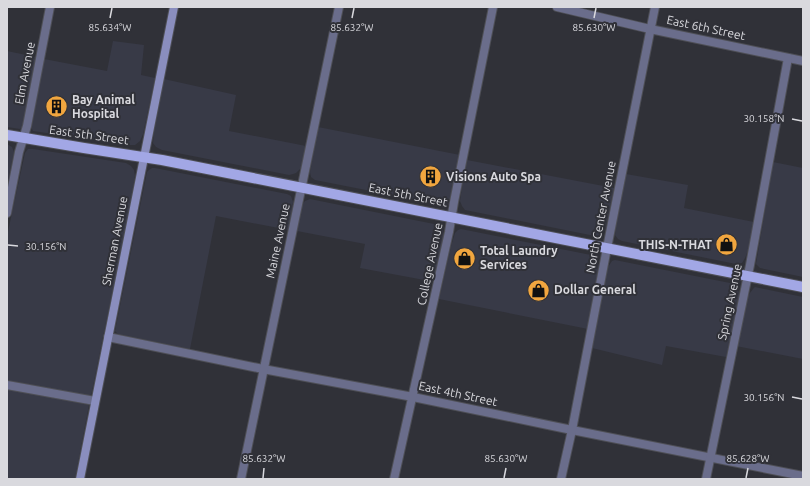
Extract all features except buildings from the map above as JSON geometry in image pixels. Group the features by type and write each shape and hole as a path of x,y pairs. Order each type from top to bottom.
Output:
{"main road":[{"name":"East 5th Street","path":"7,135 144,157 803,287"}],"street":[{"name":"Elm Avenue","path":"7,213 19,152 27,126 50,7"},
{"name":"Sherman Avenue","path":"80,479 174,7"},
{"name":"Maine Avenue","path":"241,479 339,7"},
{"name":"College Avenue","path":"394,479 450,232 493,7"},
{"name":"East 6th Street","path":"557,7 650,29 803,61"},
{"name":"North Center Avenue","path":"561,479 572,430 655,7"},
{"name":"Spring Avenue","path":"706,479 750,265 788,58"},
{"name":"East 4th Street","path":"108,337 263,369 710,456 803,476"},
{"path":"7,384 95,401"}],"shaded area":[{"path":"113,41 144,45 141,75 155,78 143,134 140,141 135,145 127,145 33,131 32,125 44,59 107,71"},
{"path":"7,51 36,57 24,123 20,129 7,127"},
{"path":"164,79 236,95 229,131 306,146 301,168 296,173 289,175 162,150 156,147 153,143 154,132"},
{"path":"318,127 460,155 449,202 446,205 442,205 315,180 311,177 310,172"},
{"path":"7,144 12,147 14,152 7,186"},
{"path":"28,149 126,163 134,170 135,176 129,214 91,396 7,380 7,236 25,153"},
{"path":"467,160 614,188 605,230 601,235 595,236 465,210 460,201"},
{"path":"773,162 803,168 803,277 760,268 756,264"},
{"path":"152,168 287,194 291,196 293,202 289,230 216,216 190,349 118,334 115,331 147,172"},
{"path":"626,174 688,185 684,208 754,222 750,246 742,263 736,264 618,239 615,235 616,226"},
{"path":"310,199 439,225 443,229 444,239 435,282 360,268 365,244 297,231 302,205 305,201"},
{"path":"461,229 596,257 598,270 588,329 439,299 455,233"},
{"path":"615,260 735,284 739,293 739,298 726,357 666,346 662,365 592,348 608,267 612,261"},
{"path":"755,287 803,297 803,359 736,346 747,297"},
{"path":"7,389 89,405 75,479 7,479"}],"place":[{"name":"Bay Animal Hospital","path":"56,107"},
{"name":"Visions Auto Spa","path":"430,177"},
{"name":"THIS-N-THAT","path":"727,245"},
{"name":"Total Laundry Services","path":"464,258"},
{"name":"Dollar General","path":"539,290"}]}
